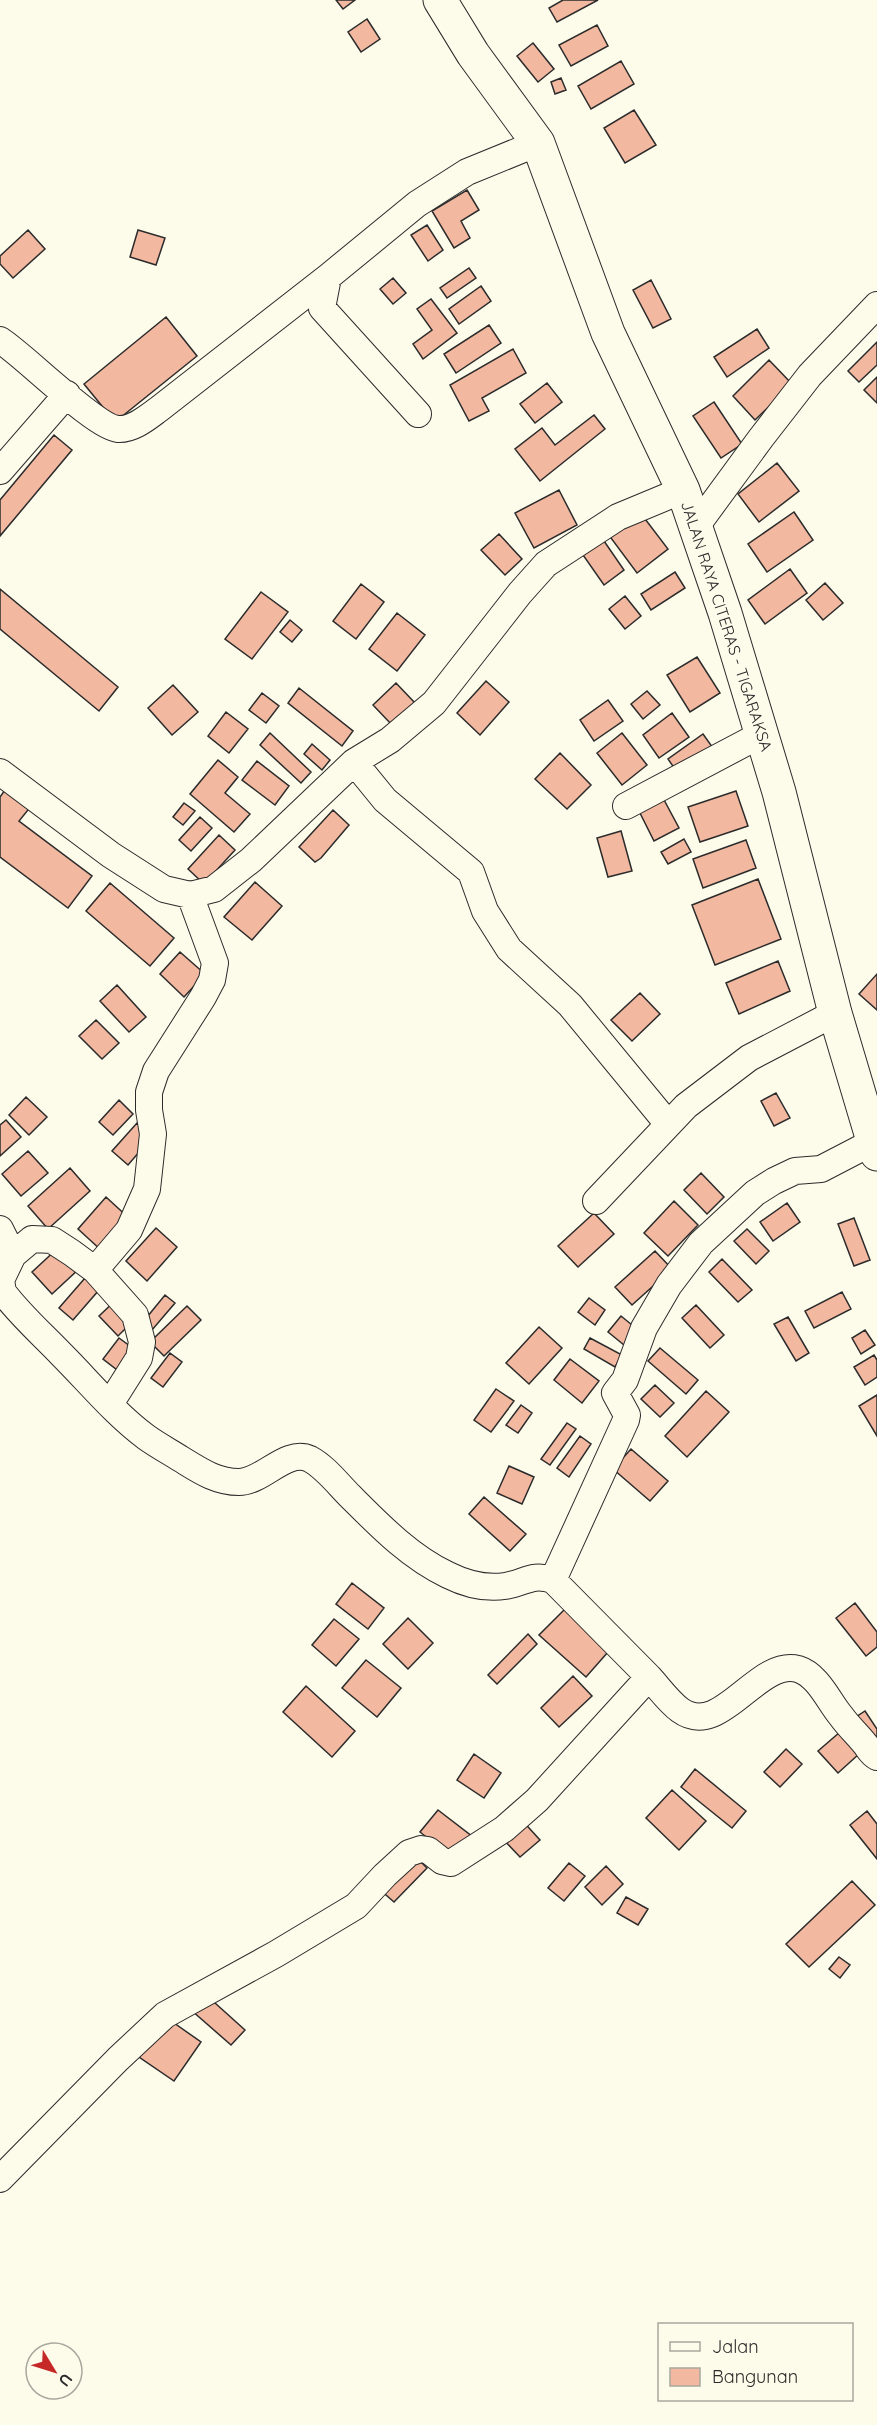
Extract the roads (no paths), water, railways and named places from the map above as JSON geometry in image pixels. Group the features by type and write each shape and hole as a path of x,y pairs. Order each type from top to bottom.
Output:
{"main road":[{"name":"JALAN RAYA CITERAS - TIGARAKSA","path":"441,0 473,54 538,143 608,333 683,490 725,613 779,792 835,1012 876,1150"}],"street":[{"path":"0,340 97,419 117,429 132,427 159,409 328,277 417,204 467,172 538,143"},
{"path":"328,277 322,308 418,414"},
{"path":"696,528 810,375 877,304"},
{"path":"0,471 67,394"},
{"path":"0,772 111,855 164,890 190,895 214,889 251,860 354,762 390,740 434,703 520,592 546,564 618,517 683,490"},
{"path":"626,807 762,734"},
{"path":"354,762 385,800 471,872 485,911 509,949 570,1005 668,1124"},
{"path":"95,1270 129,1230 147,1189 153,1134 149,1092 156,1071 212,980 215,963 190,895"},
{"path":"596,1201 686,1106 748,1058 835,1012"},
{"path":"553,1580 626,1420 627,1415 615,1393 625,1380 644,1328 669,1285 701,1243 755,1193 795,1172 821,1169 876,1150"},
{"path":"0,1229 13,1255"},
{"path":"110,1404 140,1358 142,1342 135,1315 95,1270 52,1240 32,1239 13,1255 1,1280 3,1292 110,1404 146,1437 210,1477 239,1482 258,1478 282,1462 298,1457 309,1459 326,1472 402,1545 435,1568 464,1582 491,1587 507,1586 528,1578 542,1576 553,1580 680,1710 692,1716 702,1717 717,1712 730,1705 762,1678 784,1670 798,1669 811,1677 820,1687 839,1715 877,1757"},
{"path":"0,2179 118,2059 165,2015 276,1954 356,1906 409,1853 421,1849 428,1850 442,1861 451,1863 504,1829 537,1800 648,1677"}]}
